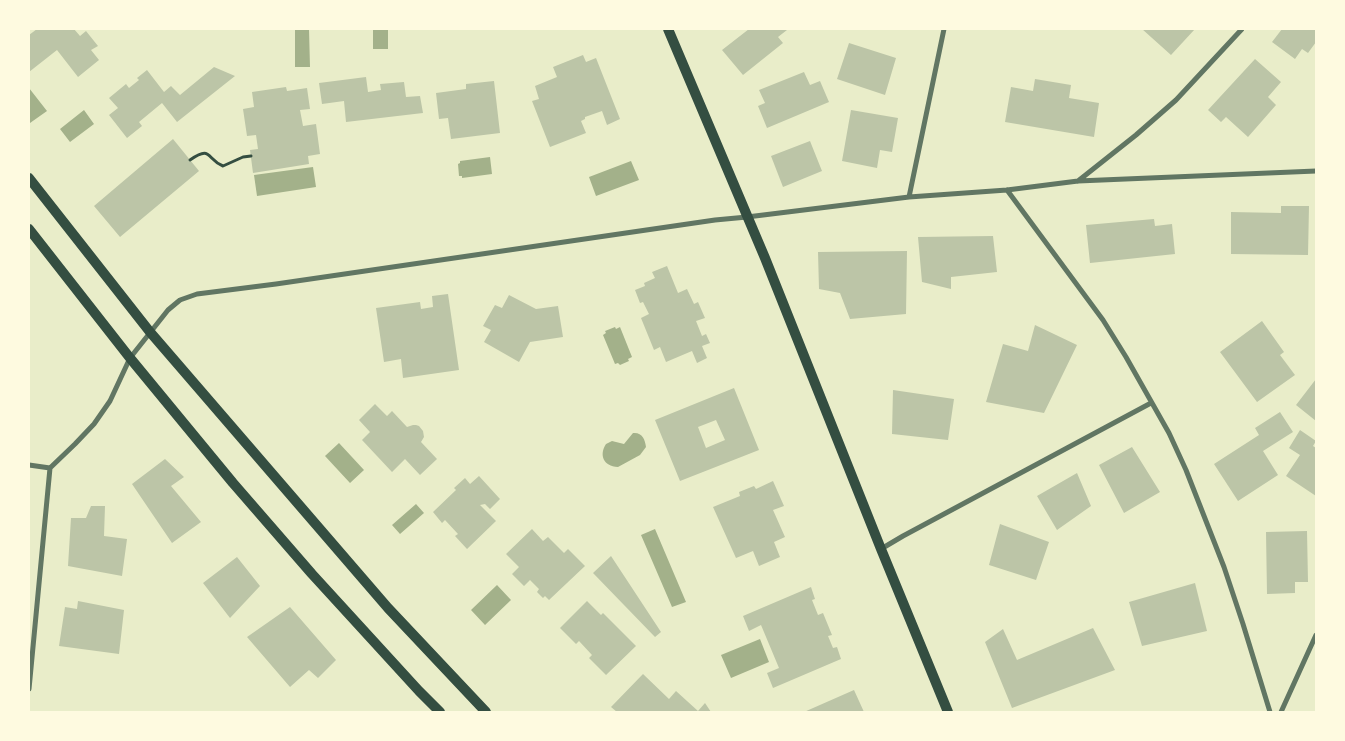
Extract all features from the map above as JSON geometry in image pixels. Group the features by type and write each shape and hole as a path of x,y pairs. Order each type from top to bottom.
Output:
{"main road":[{"path":"668,29 765,258 948,712"},
{"path":"29,178 150,332 388,608 486,712"},
{"path":"29,229 130,358 233,483 419,692 440,712"}],"street":[{"path":"909,197 944,29"},
{"path":"1078,182 1176,100 1242,29"},
{"path":"29,689 50,468 94,424 110,401 130,358 168,310 180,300 197,294 714,220 909,197 1007,190 1078,182 1316,171"},
{"path":"1007,190 1103,320 1169,433 1186,470 1224,567 1270,712"},
{"path":"881,549 911,531 1151,403"},
{"path":"29,465 50,468"},
{"path":"1281,712 1316,636"}],"path":[{"path":"190,160 198,154 204,153 209,154 215,162 223,166 243,157 251,156"}],"shaded area":[{"path":"295,29 309,29 310,67 295,67"},
{"path":"373,29 388,29 388,49 373,49"},
{"path":"29,88 47,111 30,123 29,121"},
{"path":"84,110 94,124 70,142 60,129"},
{"path":"490,157 492,174 462,178 462,176 459,176 458,164 460,161"},
{"path":"631,161 639,180 596,196 589,177"},
{"path":"313,167 316,187 257,196 254,175"},
{"path":"615,327 616,329 620,327 632,357 628,359 629,361 620,365 618,363 615,364 603,335 606,333 605,331"},
{"path":"633,433 641,435 645,441 646,447 640,455 618,467 609,465 603,456 606,444 612,441 624,444"},
{"path":"339,443 364,470 350,483 325,456"},
{"path":"416,504 424,513 400,534 392,525"},
{"path":"655,529 686,602 672,607 641,535"},
{"path":"497,585 511,600 485,625 471,610"},
{"path":"760,639 769,662 731,678 721,655"}],"building":[{"path":"37,29 74,29 80,36 86,31 98,46 91,50 99,60 78,77 57,50 29,72 29,35"},
{"path":"749,29 787,30 778,37 783,43 743,75 722,50"},
{"path":"1142,29 1195,29 1171,55"},
{"path":"1282,29 1316,29 1316,42 1308,53 1302,49 1295,59 1272,42"},
{"path":"849,43 896,58 885,95 837,79"},
{"path":"583,55 586,62 596,58 620,119 607,125 602,111 585,117 581,121 586,133 550,147 532,101 539,99 535,86 557,77 553,67"},
{"path":"1255,59 1281,82 1268,97 1276,105 1248,137 1226,117 1221,122 1208,110"},
{"path":"214,67 235,76 177,122 162,103 139,122 142,126 127,138 109,115 118,108 109,98 126,84 129,88 147,70 164,92 171,86 180,95"},
{"path":"804,72 810,85 820,81 829,102 767,128 758,106 765,103 759,90"},
{"path":"366,77 368,92 381,90 380,84 404,82 406,97 420,96 423,113 346,122 344,101 322,104 319,83"},
{"path":"1035,79 1071,85 1069,98 1099,103 1094,137 1005,122 1011,87 1033,91"},
{"path":"494,81 500,133 451,139 448,118 439,119 436,93 466,89 466,84"},
{"path":"286,87 287,91 307,88 310,109 300,110 303,126 316,124 320,154 308,156 309,164 253,173 250,150 258,149 256,135 247,136 243,109 254,107 252,92"},
{"path":"851,110 898,118 892,152 880,150 877,168 842,161"},
{"path":"173,139 199,171 120,237 94,206"},
{"path":"810,141 822,171 783,187 771,156"},
{"path":"1281,206 1309,206 1308,255 1231,254 1231,212 1281,213"},
{"path":"1154,219 1155,226 1172,224 1175,254 1090,263 1086,225"},
{"path":"993,236 997,272 951,277 951,289 922,282 918,237"},
{"path":"907,251 906,314 850,319 840,293 819,289 818,252"},
{"path":"667,266 678,293 687,289 694,304 698,302 705,318 696,321 702,336 706,334 710,343 702,346 707,358 697,363 692,351 666,362 660,347 654,350 641,318 649,314 643,302 640,303 635,290 645,286 644,283 655,278 652,272"},
{"path":"448,294 459,370 403,378 401,359 384,362 376,308 420,302 421,309 433,307 432,296"},
{"path":"509,295 536,309 558,306 563,337 530,342 519,362 484,342 491,330 483,326 495,305 502,308"},
{"path":"1262,321 1284,352 1280,355 1295,375 1257,402 1220,352"},
{"path":"1035,325 1077,345 1044,413 986,402 1003,344 1028,351"},
{"path":"1316,379 1316,421 1296,405"},
{"path":"734,388 759,450 680,481 655,420","holes":["716,420 725,440 706,448 698,427"]},
{"path":"893,390 954,399 948,440 892,434"},
{"path":"375,404 387,416 392,411 407,427 416,425 423,431 424,437 421,442 437,459 420,475 405,459 392,472 362,440 370,432 359,420"},
{"path":"1280,412 1293,432 1263,451 1278,475 1238,501 1214,464 1259,435 1255,428"},
{"path":"1300,430 1316,441 1313,446 1316,448 1316,496 1286,476 1300,455 1289,448"},
{"path":"1132,447 1160,492 1124,513 1099,465"},
{"path":"165,459 184,477 171,486 201,522 172,543 132,484"},
{"path":"1077,473 1091,506 1057,530 1037,496"},
{"path":"479,476 500,499 490,509 485,504 480,505 496,521 467,549 455,536 458,534 445,520 442,523 433,512 456,490 454,488 465,478 470,484"},
{"path":"773,481 784,506 773,510 785,537 774,542 780,557 759,566 753,551 736,558 713,507 740,496 739,492 754,486 756,489"},
{"path":"91,506 105,506 104,536 127,539 122,576 68,566 71,518 86,518"},
{"path":"1000,524 1049,542 1036,580 989,565"},
{"path":"532,529 543,541 548,537 564,553 568,549 585,566 549,600 545,596 543,598 537,592 539,589 530,580 524,586 512,574 519,567 506,554"},
{"path":"1307,531 1308,582 1295,582 1295,593 1267,594 1266,532"},
{"path":"611,556 661,632 655,637 593,573"},
{"path":"237,557 260,586 230,618 203,583"},
{"path":"1195,583 1207,631 1142,646 1129,602"},
{"path":"811,587 815,599 812,600 818,615 823,613 832,635 828,636 833,648 837,647 841,659 773,688 767,673 779,668 761,625 749,631 743,616"},
{"path":"78,601 124,610 119,654 59,646 65,607 77,609"},
{"path":"587,601 601,615 603,613 636,646 606,675 589,658 592,655 579,641 576,644 560,628"},
{"path":"290,607 336,660 318,678 309,670 290,687 247,637"},
{"path":"1093,628 1115,670 1012,708 985,642 1003,629 1017,660"},
{"path":"643,674 669,699 676,691 698,711 705,703 711,712 617,712 611,707"},
{"path":"854,690 864,712 804,712"}]}
